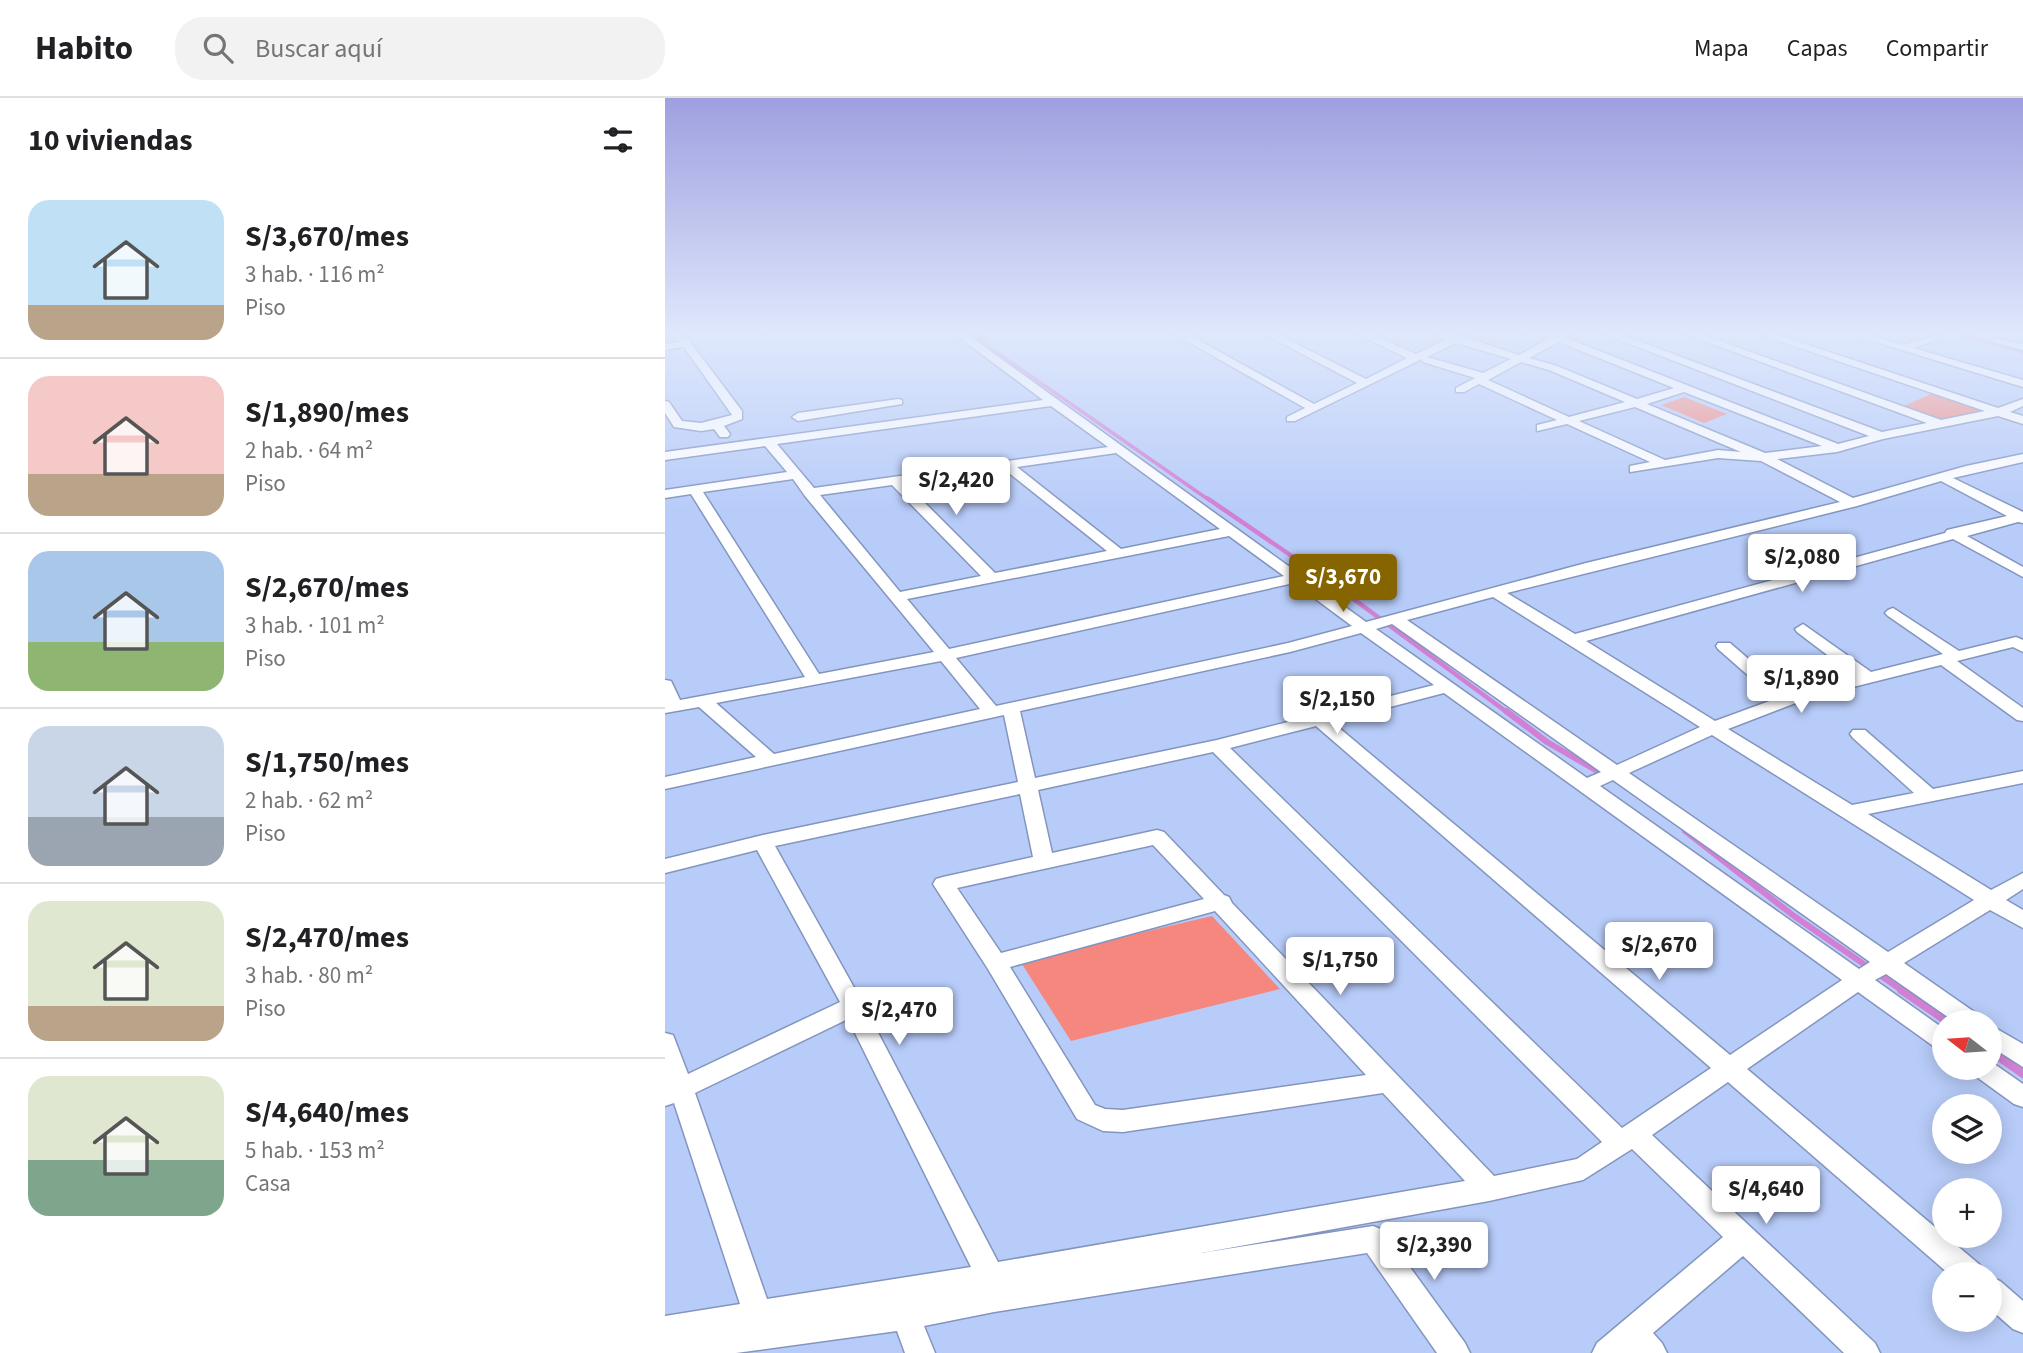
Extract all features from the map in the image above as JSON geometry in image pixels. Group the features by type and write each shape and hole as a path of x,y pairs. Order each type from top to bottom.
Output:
{"street":[{"path":"665,404 678,424 701,427 717,425 738,417 723,394"},
{"path":"1042,394 1447,687 1932,1032"},
{"path":"1287,394 1313,408"},
{"path":"1291,419 1341,394"},
{"path":"1513,394 1662,463"},
{"path":"1615,394 1764,457 1851,503"},
{"path":"1541,428 1668,394"},
{"path":"1698,394 1837,448"},
{"path":"1768,394 1881,436"},
{"path":"1856,394 1941,424"},
{"path":"1943,394 2023,420"},
{"path":"798,416 898,402"},
{"path":"665,456 1054,402"},
{"path":"1634,469 1718,454 1764,457 1837,448 1881,436 1999,412 2023,402"},
{"path":"882,405 899,423"},
{"path":"814,414 831,432"},
{"path":"717,425 732,446"},
{"path":"768,441 992,712"},
{"path":"810,493 1119,449"},
{"path":"665,783 1290,647 2023,458"},
{"path":"1006,465 1118,554"},
{"path":"665,494 795,475"},
{"path":"1942,477 2021,517"},
{"path":"895,481 991,578"},
{"path":"695,490 815,680"},
{"path":"1572,640 1952,533 2021,517"},
{"path":"896,597 1232,531"},
{"path":"1952,533 2023,573"},
{"path":"665,685 670,707 944,655 1296,578"},
{"path":"1495,592 2023,920"},
{"path":"1893,612 2023,716"},
{"path":"1395,619 1955,1010"},
{"path":"1803,629 1868,678"},
{"path":"1585,786 1713,727 1786,700 2015,642 2023,646"},
{"path":"1724,646 1786,700"},
{"path":"665,866 763,842 1217,746 1447,687"},
{"path":"702,701 770,761"},
{"path":"1011,708 1044,863"},
{"path":"1321,721 1956,1262"},
{"path":"1859,734 1929,796"},
{"path":"1217,746 1628,1139 1743,1238 1865,1353"},
{"path":"1849,812 2023,777"},
{"path":"1389,1082 1123,1121 1103,1120 1086,1112 996,963 943,884 1157,837 1222,902 1489,1189"},
{"path":"763,842 853,1006 991,1277"},
{"path":"667,1344 758,1315 991,1277 1489,1189 1583,1169 1858,980 2023,880"},
{"path":"996,963 1222,902"},
{"path":"673,1092 853,1006"},
{"path":"665,1042 673,1092 758,1315"},
{"path":"2002,1042 2023,1057"},
{"path":"1999,1080 2023,1097"},
{"path":"1607,1353 1743,1238"},
{"path":"667,1344 905,1316 995,1298 1373,1239 1455,1353"},
{"path":"2002,1301 2023,1319"},
{"path":"905,1316 920,1353"},
{"path":"1632,1332 1652,1353"}],"shaded area":[{"path":"1931,394 1984,411 1943,420 1904,406"},
{"path":"1684,397 1727,414 1704,423 1661,405"},
{"path":"1212,916 1280,989 1071,1041 1020,961"}],"waterway":[{"path":"1056,394 1209,500"},
{"path":"1207,498 1340,589 1508,713"},
{"path":"1506,711 1547,742 1606,776"},
{"path":"1685,831 1794,916 1903,991"},
{"path":"1901,990 1932,1011"},
{"path":"2002,1059 2023,1074"}]}
